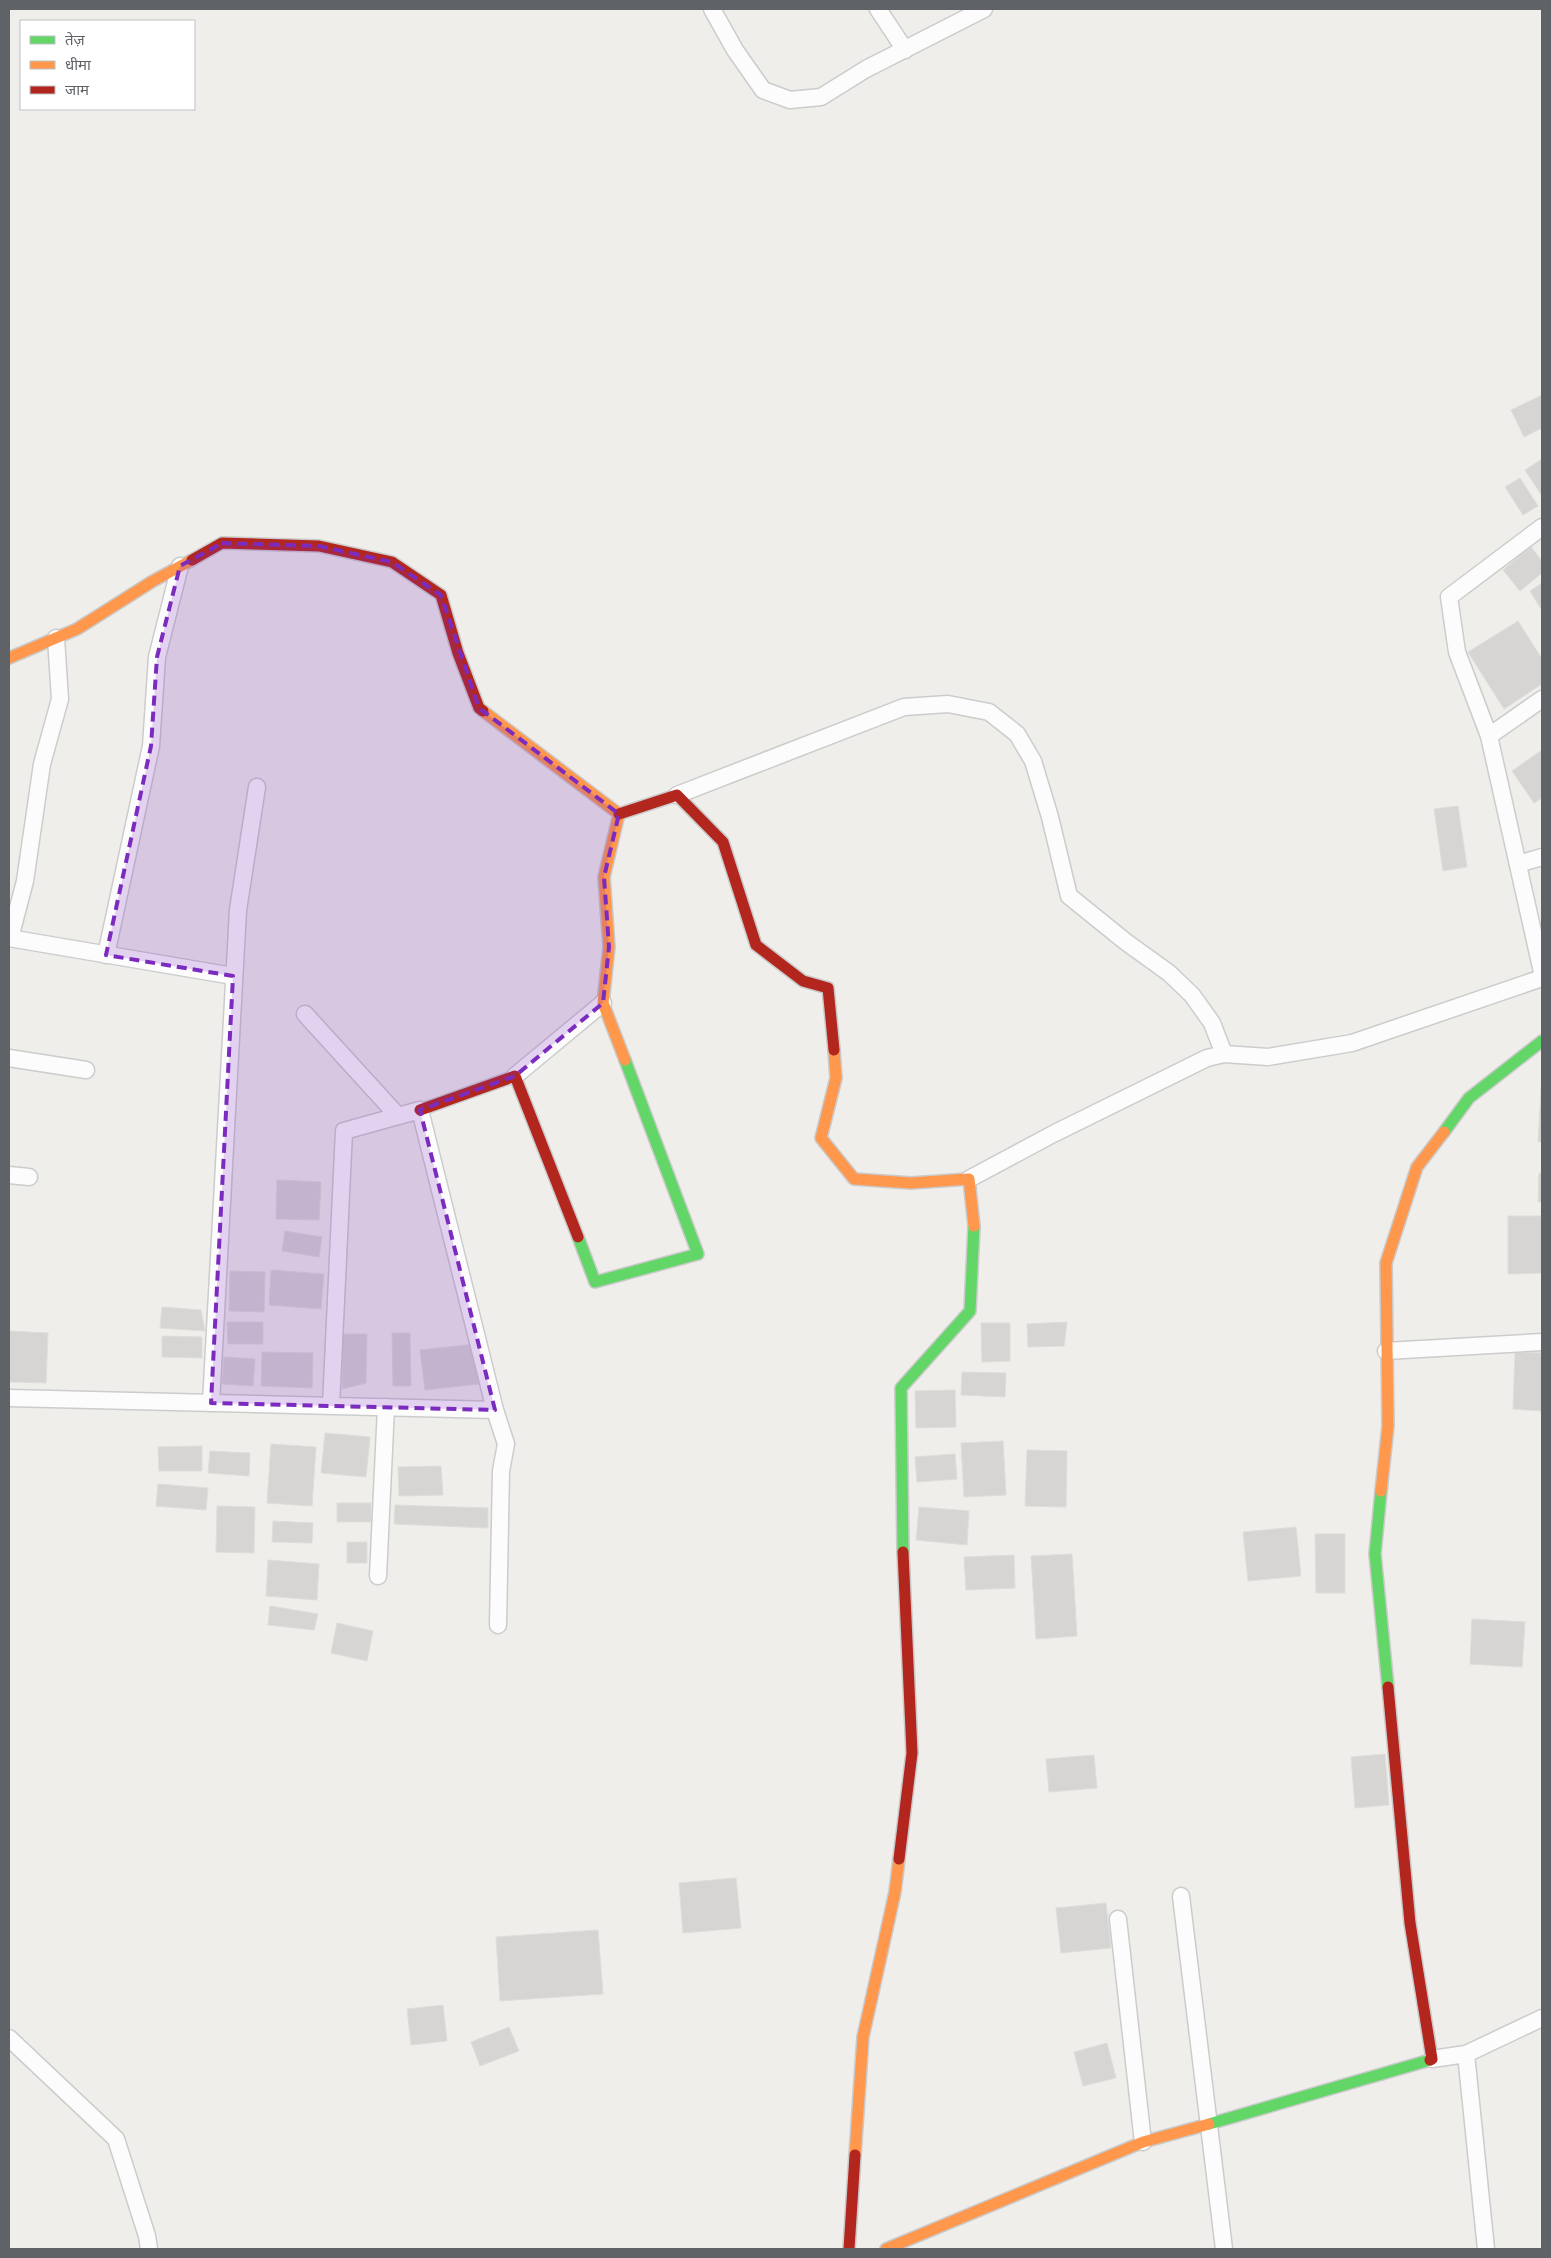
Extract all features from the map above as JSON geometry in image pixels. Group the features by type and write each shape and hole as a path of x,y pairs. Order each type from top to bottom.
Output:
{"street":[{"path":"712,9 735,50 763,90 790,100 821,97 866,69 984,9"},
{"path":"878,9 905,50"},
{"path":"1542,527 1449,597 1457,652 1489,736 1542,972"},
{"path":"9,658 77,629 180,566 222,543 319,546 392,562 441,595 458,653 479,708 619,814"},
{"path":"106,955 151,746 157,657 180,566"},
{"path":"56,638 60,699 42,764 25,881 10,938 233,976"},
{"path":"1489,736 1542,699"},
{"path":"619,814 677,795 904,707 948,704 989,712 1017,734 1033,761 1050,817 1069,896 1126,942 1169,973 1192,995 1212,1023 1224,1054"},
{"path":"211,1403 233,976 238,910 257,787"},
{"path":"677,795 722,842 756,945 803,981 828,988 836,1078 821,1138 854,1179 911,1183 969,1179 1053,1134 1207,1058 1224,1054 1268,1057 1352,1043 1542,978"},
{"path":"515,1076 595,1282 698,1254 603,1003 609,948 604,878 619,814"},
{"path":"1518,864 1542,857"},
{"path":"331,1406 344,1131 420,1110 515,1076 603,1003"},
{"path":"305,1014 398,1116"},
{"path":"1432,2059 1410,1923 1375,1554 1388,1426 1386,1263 1417,1167 1469,1098 1542,1041"},
{"path":"9,1058 86,1070"},
{"path":"420,1110 494,1410 506,1444 501,1471 498,1625"},
{"path":"9,1175 30,1177"},
{"path":"849,2249 863,2037 895,1892 912,1753 903,1553 901,1388 970,1311 974,1226 969,1179"},
{"path":"1386,1350 1542,1342"},
{"path":"9,1398 494,1410"},
{"path":"378,1576 386,1407"},
{"path":"1181,1896 1224,2249"},
{"path":"1118,1919 1143,2142"},
{"path":"886,2249 1143,2142 1432,2059 1466,2054 1542,2018"},
{"path":"9,2038 116,2139 147,2236 149,2249"},
{"path":"1466,2054 1486,2249"}],"highlighted area":[{"path":"222,543 319,546 392,562 441,595 479,708 619,814 604,877 609,947 603,1003 515,1076 420,1110 495,1410 211,1403 233,976 106,955 151,746 157,657 180,566"}],"building":[{"path":"1542,395 1542,428 1524,437 1511,410"},
{"path":"1542,459 1542,496 1525,470"},
{"path":"1520,478 1538,506 1523,515 1505,487"},
{"path":"1531,547 1542,561 1542,573 1520,591 1503,570"},
{"path":"1542,583 1542,608 1541,609 1530,591"},
{"path":"1518,621 1542,659 1542,684 1504,709 1468,652"},
{"path":"1542,750 1542,798 1534,803 1512,771"},
{"path":"1458,806 1467,867 1443,871 1434,809"},
{"path":"1542,1072 1542,1142 1538,1142"},
{"path":"1539,1173 1542,1173 1542,1202 1538,1202"},
{"path":"277,1180 321,1182 319,1220 276,1219"},
{"path":"1508,1216 1542,1216 1542,1273 1508,1274"},
{"path":"285,1231 322,1237 319,1257 282,1251"},
{"path":"271,1270 324,1274 321,1309 269,1305"},
{"path":"230,1271 265,1272 264,1312 229,1311"},
{"path":"162,1307 201,1310 205,1331 160,1328"},
{"path":"227,1322 263,1322 263,1344 228,1344"},
{"path":"1067,1322 1064,1346 1028,1347 1027,1324"},
{"path":"981,1323 1010,1323 1010,1361 982,1362"},
{"path":"9,1331 48,1333 46,1383 9,1382"},
{"path":"392,1333 410,1333 411,1386 393,1386"},
{"path":"343,1334 367,1334 366,1383 342,1389"},
{"path":"162,1336 202,1337 202,1358 162,1357"},
{"path":"475,1344 479,1384 425,1390 420,1350"},
{"path":"262,1352 313,1353 312,1388 261,1386"},
{"path":"1515,1352 1542,1353 1542,1411 1513,1409"},
{"path":"224,1357 255,1359 253,1386 222,1384"},
{"path":"962,1372 1006,1373 1005,1397 961,1395"},
{"path":"955,1390 956,1427 916,1428 915,1391"},
{"path":"325,1433 370,1437 366,1477 321,1473"},
{"path":"1003,1441 1006,1495 964,1497 961,1443"},
{"path":"271,1444 316,1447 312,1506 267,1503"},
{"path":"202,1446 202,1471 159,1471 158,1447"},
{"path":"1027,1450 1067,1451 1066,1507 1025,1506"},
{"path":"210,1451 250,1453 249,1476 208,1473"},
{"path":"955,1454 957,1479 917,1482 915,1457"},
{"path":"441,1466 443,1495 399,1496 398,1467"},
{"path":"158,1484 208,1488 206,1510 156,1506"},
{"path":"337,1503 371,1503 371,1522 337,1522"},
{"path":"395,1505 488,1508 488,1528 394,1524"},
{"path":"217,1506 255,1507 254,1553 216,1552"},
{"path":"919,1507 969,1511 967,1545 916,1540"},
{"path":"273,1521 313,1523 312,1543 272,1542"},
{"path":"1296,1527 1301,1576 1248,1581 1243,1532"},
{"path":"1315,1534 1345,1534 1345,1593 1316,1593"},
{"path":"347,1542 367,1542 367,1563 347,1563"},
{"path":"1072,1554 1077,1636 1036,1639 1031,1556"},
{"path":"1014,1555 1015,1588 966,1590 964,1557"},
{"path":"268,1560 319,1564 317,1600 266,1596"},
{"path":"270,1606 318,1614 314,1630 268,1625"},
{"path":"1472,1619 1525,1622 1522,1667 1470,1664"},
{"path":"337,1623 373,1631 367,1661 331,1653"},
{"path":"1385,1754 1389,1805 1355,1808 1351,1757"},
{"path":"1094,1755 1097,1788 1049,1792 1046,1759"},
{"path":"736,1878 741,1928 683,1933 679,1883"},
{"path":"1106,1903 1111,1948 1061,1953 1056,1908"},
{"path":"598,1930 603,1994 500,2001 496,1937"},
{"path":"443,2005 447,2041 411,2045 407,2009"},
{"path":"509,2027 519,2051 480,2066 471,2042"},
{"path":"1107,2043 1116,2078 1083,2086 1074,2052"}],"traffic: fast":[{"path":"1444,1132 1469,1098 1542,1041"},
{"path":"578,1237 595,1282 698,1254 625,1060"},
{"path":"903,1552 901,1388 970,1311 974,1226"},
{"path":"1381,1491 1375,1554 1388,1687"},
{"path":"1209,2124 1430,2060"}],"traffic: slow":[{"path":"9,658 77,629 153,581 192,560"},
{"path":"483,711 619,814 604,877 609,947 603,1003 625,1060"},
{"path":"834,1050 836,1078 821,1138 854,1179 911,1183 969,1179 974,1226"},
{"path":"1381,1491 1388,1426 1386,1263 1417,1167 1444,1132"},
{"path":"855,2155 863,2037 895,1892 899,1859"},
{"path":"886,2249 1143,2142 1209,2124"}],"traffic: jam":[{"path":"192,560 222,543 319,546 392,562 441,595 458,653 479,708 483,711"},
{"path":"619,814 677,795 723,842 756,945 803,981 828,988 834,1050"},
{"path":"420,1110 515,1076 578,1237"},
{"path":"899,1859 912,1753 903,1552"},
{"path":"1388,1687 1410,1923 1432,2059 1430,2060"},
{"path":"849,2249 855,2155"}]}
